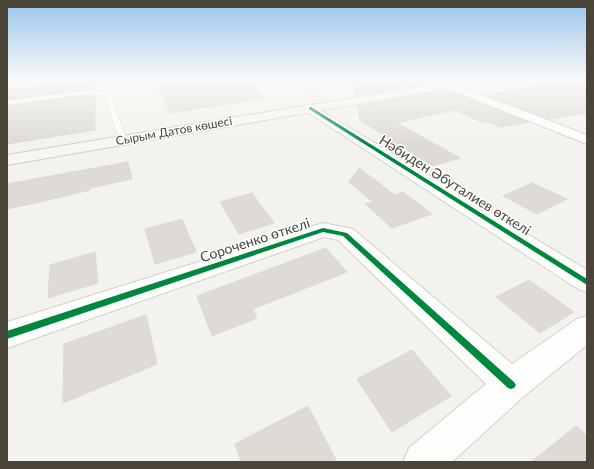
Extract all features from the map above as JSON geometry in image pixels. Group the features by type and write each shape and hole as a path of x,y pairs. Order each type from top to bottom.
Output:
{"main road":[{"name":"Сырым Датов көшесі","path":"7,160 349,101"}],"street":[{"path":"497,101 587,140"},
{"name":"Нәбиден Әбуталиев өткелі","path":"310,108 587,282"},
{"name":"Сороченко өткелі","path":"7,335 323,230 335,231 345,234 511,385"},
{"path":"423,462 511,385 587,328"}],"lane":[{"path":"7,103 23,101"},
{"path":"110,101 123,140"}],"building":[{"path":"42,101 95,101 95,130 7,144 7,106"},
{"path":"165,101 248,101 171,113"},
{"path":"386,101 475,101 529,122 501,127 488,122 484,123 454,110 397,123 460,158 432,166 360,120 357,106"},
{"path":"501,101 587,101 587,113 549,119"},
{"path":"128,162 132,179 7,209 7,184"},
{"path":"359,168 395,195 403,192 432,214 392,228 365,204 373,202 349,182"},
{"path":"532,183 567,199 537,214 503,196"},
{"path":"252,193 274,223 239,234 220,202"},
{"path":"182,219 196,252 155,264 145,229"},
{"path":"326,248 347,272 253,309 257,318 212,336 197,296"},
{"path":"95,252 98,283 48,298 50,265"},
{"path":"529,280 574,312 540,333 496,297"},
{"path":"146,315 157,364 63,403 64,344"},
{"path":"412,350 451,396 392,432 357,379"},
{"path":"308,406 337,462 241,462 235,444"},
{"path":"576,426 587,436 587,462 531,462"}],"cycle path":[{"path":"310,108 587,282"},
{"path":"7,335 323,230 345,234 511,385"}]}
